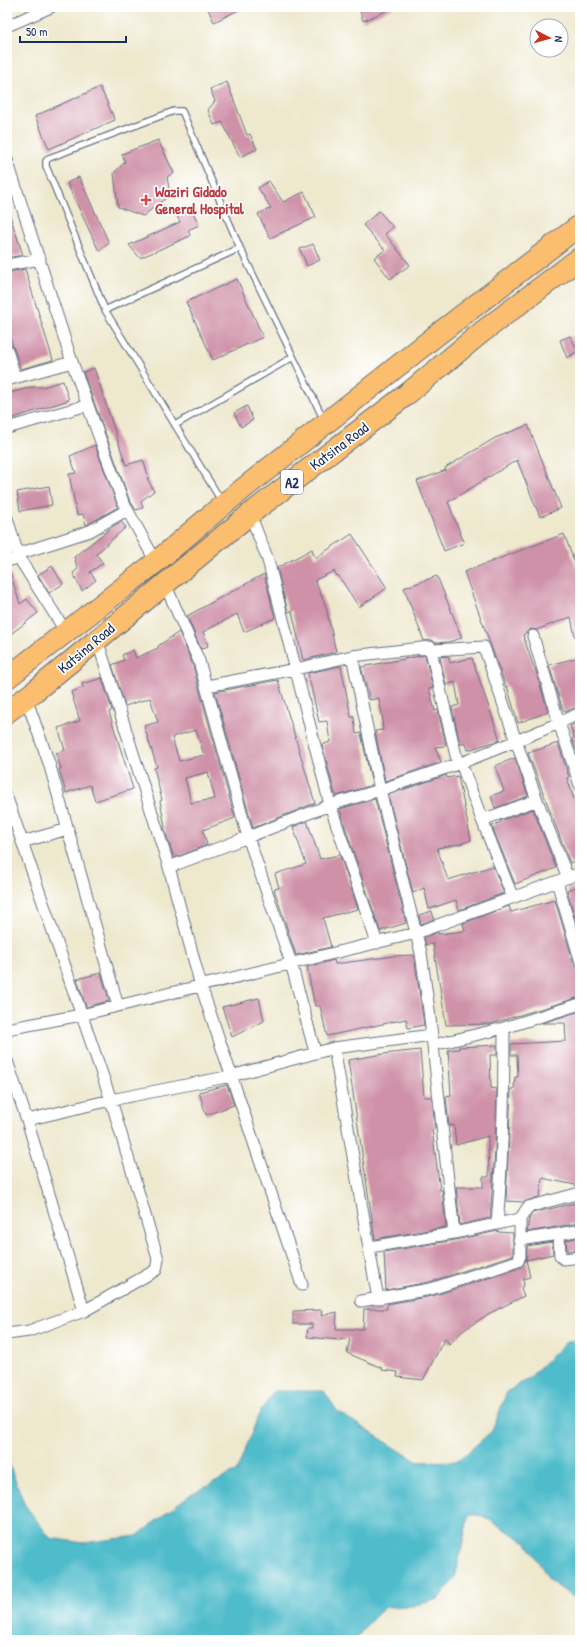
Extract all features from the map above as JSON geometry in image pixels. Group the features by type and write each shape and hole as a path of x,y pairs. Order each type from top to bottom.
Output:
{"highway":[{"name":"Katsina Road","path":"7,678 156,562 224,504 451,324 580,225"},
{"name":"Katsina Road","path":"7,712 250,514 406,395 482,332 580,258"}],"street":[{"path":"7,26 29,12 51,7"},
{"path":"7,160 72,362 127,510 156,562"},
{"path":"7,265 40,259"},
{"path":"7,350 11,378 72,362"},
{"path":"7,428 88,405"},
{"path":"7,561 90,531 127,510"},
{"path":"250,514 268,560 330,805 377,943"},
{"path":"7,518 18,556 66,632"},
{"path":"165,584 199,661 248,838 292,963 315,1052"},
{"path":"533,636 558,724 580,785"},
{"path":"97,639 169,867 201,986 302,1284"},
{"path":"207,686 352,656 430,647 433,650 484,647 537,800 568,878"},
{"path":"430,647 459,764 513,898"},
{"path":"352,656 380,790 422,953 454,1233"},
{"path":"26,698 49,763 118,1006"},
{"path":"169,867 248,838 330,805 459,764 558,724 580,713"},
{"path":"7,798 111,1100 158,1259 156,1270 84,1311 29,1331 7,1334"},
{"path":"482,820 537,800"},
{"path":"22,842 68,830"},
{"path":"7,1029 82,1015 416,933 580,873"},
{"path":"557,882 580,959"},
{"path":"27,1120 111,1100 231,1076 334,1048 433,1040 504,1028 580,1004"},
{"path":"497,1224 501,1181 504,1028"},
{"path":"334,1048 378,1299"},
{"path":"7,1061 27,1120 84,1311"},
{"path":"361,1301 431,1289 518,1261 520,1256 520,1219 528,1207 580,1193"},
{"path":"370,1247 454,1233 520,1219"},
{"path":"520,1240 580,1230"},
{"path":"559,1234 560,1256 564,1259 580,1257"}],"lane":[{"path":"224,504 105,310 46,166 46,161 49,158 174,111 182,111 240,248 326,424"},
{"path":"105,310 240,248"},
{"path":"175,425 293,357"}],"water":[{"path":"580,1338 580,1600 576,1599 550,1581 527,1543 483,1516 469,1514 455,1578 438,1599 414,1606 385,1607 365,1627 355,1640 7,1640 7,1459 25,1505 50,1538 83,1543 137,1536 188,1496 237,1471 259,1414 274,1391 324,1391 338,1412 418,1462 458,1461 492,1431 507,1392 529,1378 565,1343"}],"building":[{"path":"207,7 245,7 214,22"},
{"path":"359,7 395,7 363,21"},
{"path":"227,82 247,135 250,134 257,149 240,157 222,122 214,125 208,110 215,101 210,89"},
{"path":"100,87 115,120 49,149 35,116"},
{"path":"158,140 174,173 167,177 170,195 143,216 118,207 114,173 125,162 122,154"},
{"path":"79,177 109,243 99,251 67,183"},
{"path":"269,181 283,202 304,192 316,217 270,238 258,214 271,208 258,188"},
{"path":"191,208 199,225 188,230 190,236 140,258 129,245 180,222 176,214"},
{"path":"379,211 393,227 385,234 410,265 390,279 374,258 385,250 363,225"},
{"path":"7,213 9,213 23,255 7,258"},
{"path":"313,244 320,260 307,266 300,249"},
{"path":"25,269 53,360 21,369 7,329 7,272"},
{"path":"237,279 263,337 213,360 186,302"},
{"path":"570,336 578,351 567,358 560,340"},
{"path":"94,368 126,465 143,460 149,478 147,478 154,491 141,501 143,508 136,510 129,499 83,372"},
{"path":"63,381 69,400 7,420 7,394 31,387 43,387"},
{"path":"247,406 253,420 241,427 234,413"},
{"path":"528,425 561,508 540,517 517,460 448,502 464,543 444,551 417,481 446,470 445,468 495,438"},
{"path":"95,445 118,507 86,525 83,514 77,515 69,474 76,473 70,456"},
{"path":"49,486 52,505 20,511 17,492"},
{"path":"121,522 126,527 96,554 103,563 90,572 96,580 82,591 73,573 78,569 74,557 112,527"},
{"path":"352,534 387,588 359,607 334,571 315,580 326,607 336,652 303,660 292,611 288,612 277,568 312,549 315,558"},
{"path":"564,534 580,577 580,637 575,637 571,617 536,630 531,629 523,635 535,668 548,712 518,723 507,686 506,687 464,572"},
{"path":"52,566 63,584 49,593 38,575"},
{"path":"7,572 10,572 20,604 27,599 38,613 7,637"},
{"path":"264,574 275,618 244,632 237,614 203,632 208,646 201,649 187,616"},
{"path":"437,576 462,638 448,642 436,643 432,640 424,641 404,588"},
{"path":"179,632 192,663 235,818 203,830 207,845 174,858 164,827 160,801 162,800 154,768 157,767 144,726 158,722 150,698 125,706 112,665 124,660 122,655 133,650 136,658 158,648 158,646","holes":["196,730 204,755 179,761 172,737","208,772 215,799 191,803 185,778"]},
{"path":"425,655 433,688 429,689 435,711 438,710 446,746 435,747 441,762 385,781 375,731 383,730 383,720 379,698 370,700 361,667"},
{"path":"448,656 450,663 472,658 500,740 468,750 466,744 460,744 452,707 459,705 455,682 446,685 440,657"},
{"path":"580,657 580,706 565,712 562,707 549,665"},
{"path":"341,666 351,717 354,717 356,734 361,733 372,785 337,796 335,794 322,745 330,742 327,721 319,722 308,673"},
{"path":"102,678 112,710 109,712 133,789 95,801 90,785 66,793 56,753 65,750 58,728 80,721 71,692 83,688 82,684"},
{"path":"278,680 315,803 253,828 215,692"},
{"path":"580,721 580,751 578,751 576,750 572,739 574,738 570,726"},
{"path":"558,743 575,802 577,801 580,809 580,859 570,863 528,753"},
{"path":"515,758 528,796 495,808 491,796 504,791 495,766"},
{"path":"446,775 447,778 458,776 471,840 460,844 437,848 448,880 493,866 504,893 459,910 456,900 429,909 424,888 413,893 388,795"},
{"path":"375,799 406,923 380,931 340,809"},
{"path":"533,809 556,868 515,884 492,826 501,822 500,821"},
{"path":"307,821 320,859 340,855 358,909 323,918 331,947 296,955 274,889 279,888 275,874 306,864 293,827"},
{"path":"580,886 580,935 567,890"},
{"path":"555,900 573,961 580,975 580,997 490,1024 446,1025 433,944 426,945 424,937 438,932 438,934 465,931 463,923 509,906 511,912"},
{"path":"432,911 434,919 421,924 419,915"},
{"path":"414,955 424,1025 408,1028 406,1019 327,1036 320,1006 315,1006 307,967 334,960 335,964 394,956"},
{"path":"101,973 109,1001 86,1007 77,979"},
{"path":"259,998 264,1021 232,1037 222,1007"},
{"path":"580,1011 580,1186 542,1178 540,1196 524,1202 506,1201 511,1089 514,1089 515,1077 518,1077 517,1055 511,1055 511,1044 566,1041 565,1023 542,1023"},
{"path":"497,1045 497,1055 490,1055 491,1088 497,1089 495,1151 490,1218 460,1225 456,1187 483,1187 483,1177 489,1177 488,1136 456,1145 454,1125 449,1126 446,1096 451,1095 448,1050 459,1049 459,1047"},
{"path":"420,1050 424,1097 432,1097 435,1129 432,1130 440,1190 442,1190 446,1227 375,1239 348,1060"},
{"path":"227,1085 234,1105 206,1115 199,1092"},
{"path":"580,1202 580,1223 527,1232 529,1219 532,1213"},
{"path":"498,1231 513,1233 513,1255 429,1282 386,1290 384,1252"},
{"path":"580,1237 580,1250 567,1251 566,1240"},
{"path":"552,1242 553,1254 526,1260 527,1246"},
{"path":"526,1260 530,1277 523,1279 524,1285 521,1288 524,1296 490,1313 464,1330 449,1344 445,1338 423,1380 397,1377 398,1372 382,1370 382,1368 347,1353 350,1338 339,1340 307,1337 308,1328 312,1328 312,1324 293,1324 293,1311 322,1310 321,1316 337,1312 336,1329 363,1329 364,1309 387,1309 387,1304 433,1296 520,1268"}],"place":[{"name":"Waziri Gidado General Hospital","path":"146,200"}]}
